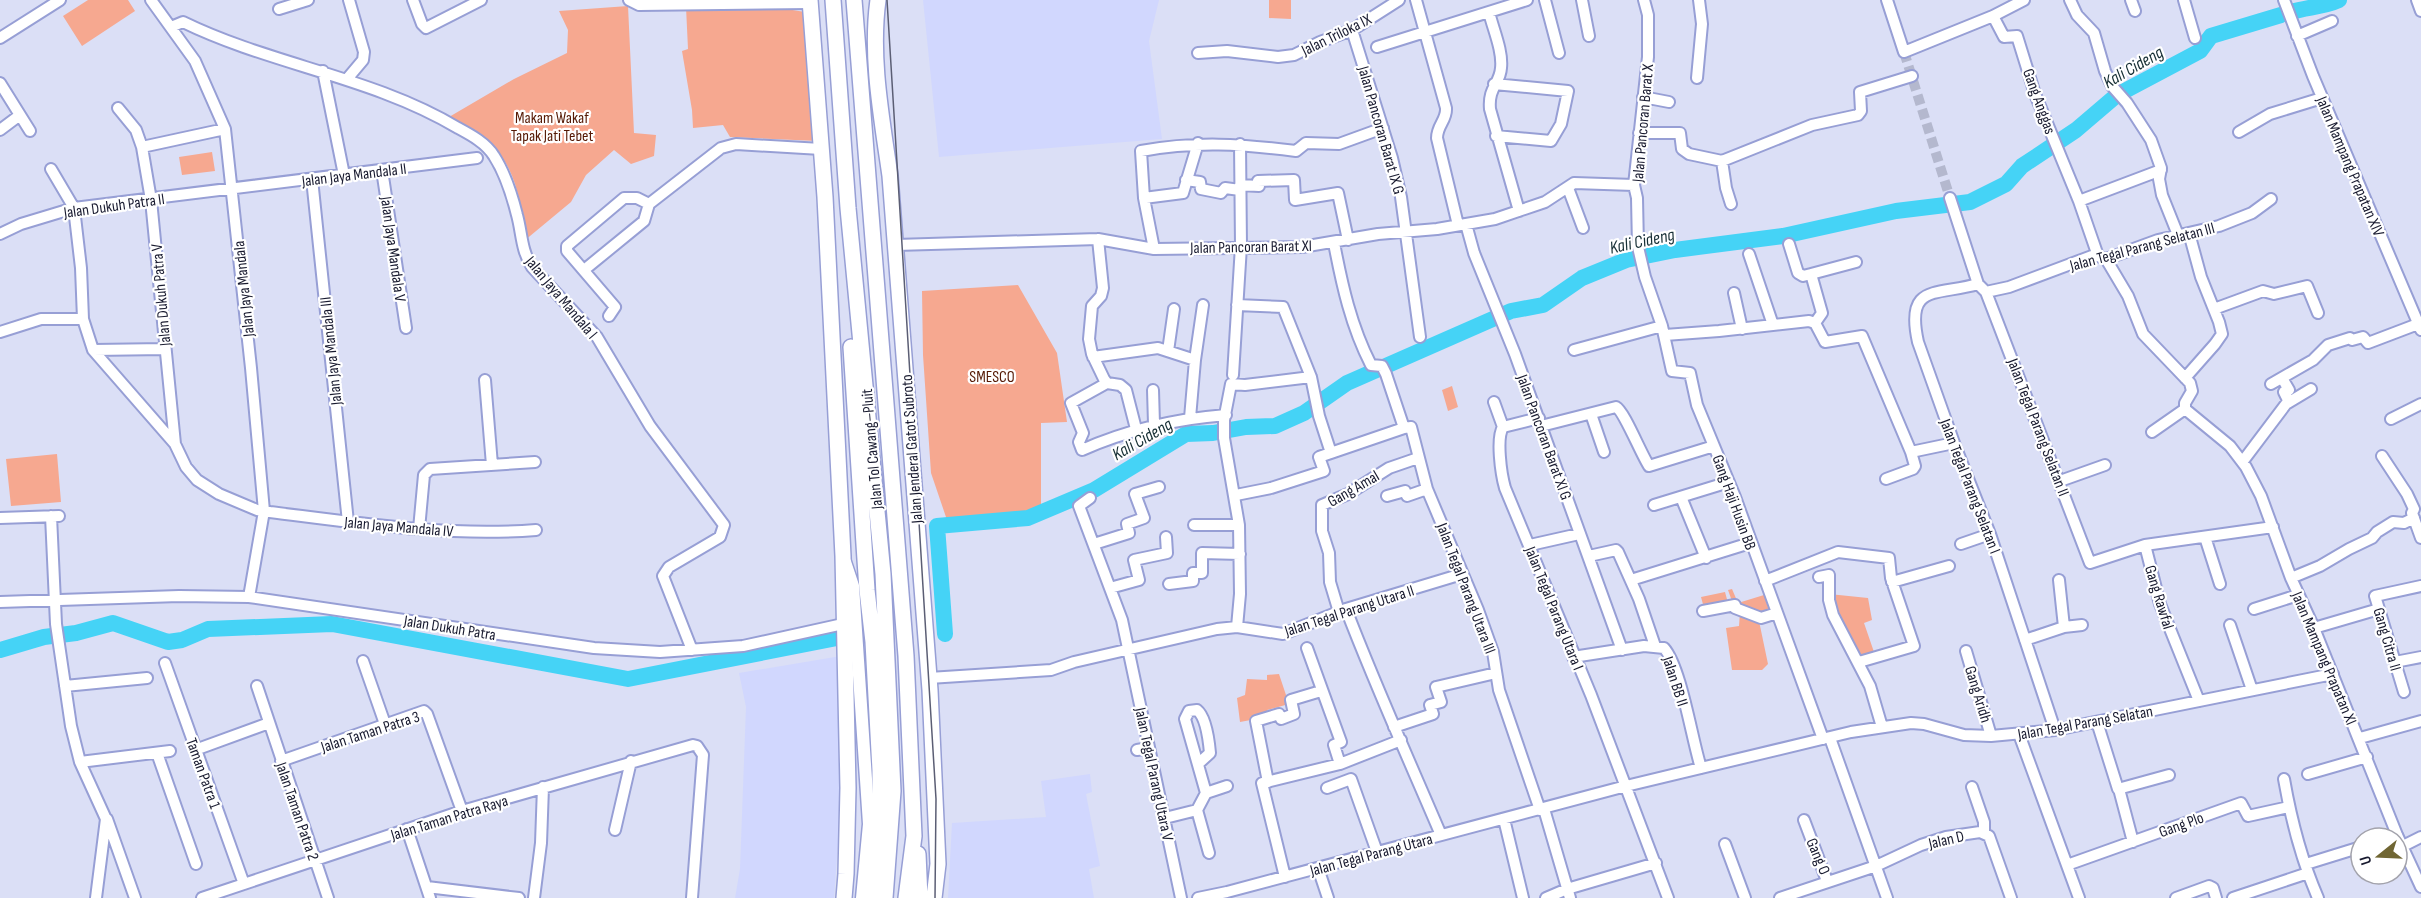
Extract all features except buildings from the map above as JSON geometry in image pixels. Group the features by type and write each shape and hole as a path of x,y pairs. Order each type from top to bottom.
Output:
{"highway":[{"name":"Jalan Tol Cawang–Pluit","path":"832,0 848,208 883,574 893,791 885,898"},
{"name":"Jalan Tol Cawang–Pluit","path":"854,0 906,656 914,836 906,898"},
{"path":"872,0 875,18"},
{"name":"Jalan Jenderal Gatot Subroto","path":"878,0 875,18 881,123 890,176 929,678 938,854 934,898"},
{"path":"810,2 821,149 843,556 848,788 844,898"},
{"path":"848,208 853,383 867,590 873,642 880,770 880,810 874,898"},
{"path":"867,590 864,634 873,740 873,808 869,827"},
{"path":"914,836 920,871 920,898"}],"main road":[{"path":"843,556 853,586 869,827 862,898"}],"street":[{"path":"0,38 60,0"},
{"name":"Jalan Jaya Mandala","path":"151,0 195,62 225,129 264,511 249,597"},
{"path":"279,9 308,0"},
{"path":"347,79 363,60 364,52 349,0"},
{"path":"413,0 422,24 426,28 481,0"},
{"path":"629,0 639,4 810,2"},
{"name":"Jalan Triloka IX","path":"1198,53 1237,51 1285,57 1294,55 1352,30 1399,0"},
{"name":"Jalan Pancoran Barat XI G","path":"1416,0 1446,108 1445,118 1437,130 1437,138 1462,225 1506,329 1622,650"},
{"path":"1377,47 1527,0"},
{"path":"1545,0 1559,53"},
{"path":"1582,0 1588,36"},
{"name":"Jalan Pancoran Barat X","path":"1644,0 1648,15 1648,57 1634,186 1637,198 1638,247 1645,277"},
{"path":"1697,78 1702,24 1699,0"},
{"path":"1900,0 1888,2 1904,52 1993,16 2024,0"},
{"path":"2070,0 2077,15 2094,33 2105,71 2112,86 2126,101 2151,140 2161,170 2159,179 2162,195 2178,236"},
{"path":"2131,0 2135,12"},
{"path":"2184,0 2196,38"},
{"name":"Jalan Mampang Prapatan XIV","path":"2284,0 2322,98 2419,327"},
{"path":"2417,0 2421,11"},
{"path":"1490,12 1501,61 1500,74 1489,98 1496,136 1519,211"},
{"name":"Gang Anggas","path":"1993,16 2004,37 2018,36 2035,94 2102,257 2128,296 2143,334 2185,378"},
{"path":"2297,36 2332,21"},
{"name":"Jalan Jaya Mandala I","path":"171,27 183,22 209,34 347,79 438,116 489,149 509,188 518,217 525,256 532,267 597,337 650,426 722,519 724,529 720,537 669,567 663,576 692,650"},
{"name":"Jalan Pancoran Barat IX G","path":"1352,30 1392,158 1407,232 1420,337"},
{"path":"323,71 344,175"},
{"path":"1639,133 1680,133 1682,150 1689,154 1722,161 1812,125 1858,115 1861,111 1860,92 1912,76"},
{"path":"0,83 30,131"},
{"path":"1494,84 1568,91 1561,124 1551,141 1496,136"},
{"path":"1642,97 1669,102"},
{"path":"2239,132 2270,114 2322,98"},
{"name":"Jalan Dukuh Patra V","path":"118,108 136,130 142,147 151,200 175,444"},
{"path":"0,130 20,115"},
{"path":"1154,249 1144,198 1141,151 1198,143 1240,144 1296,151 1306,143 1339,144 1383,128"},
{"path":"142,147 225,129"},
{"path":"1144,198 1181,194 1198,143"},
{"path":"584,270 644,221 649,204 721,148 736,144 821,149"},
{"path":"1237,627 1239,525 1236,495 1224,438 1232,380 1241,246 1240,144"},
{"name":"Jalan Jaya Mandala II","path":"231,190 477,158"},
{"path":"1722,161 1731,204"},
{"path":"51,170 74,208 81,268 83,319 93,351 175,444"},
{"name":"Jalan Jaya Mandala V","path":"382,170 405,328"},
{"path":"2079,201 2161,170"},
{"name":"Jalan Jaya Mandala III","path":"312,179 348,522"},
{"path":"1186,180 1200,182 1202,189 1221,192 1225,188 1259,186 1258,181 1294,180 1295,200 1338,193 1348,240"},
{"name":"Jalan Pancoran Barat XI","path":"896,246 1098,239 1154,249 1241,246 1294,248 1378,234 1495,219 1545,202 1580,183 1634,186"},
{"path":"1568,188 1583,228"},
{"name":"Jalan Dukuh Patra II","path":"0,234 21,224 74,208 231,190"},
{"path":"609,316 615,307 567,251 567,246 624,198 637,198 649,204"},
{"name":"Jalan Tegal Parang Selatan II","path":"1950,198 1982,288 2060,481 2090,563"},
{"name":"Jalan Tegal Parang Selatan III","path":"1982,288 2009,287 2158,240 2241,219 2271,198"},
{"path":"2151,432 2185,408 2185,402 2192,391 2190,383 2185,378 2222,334 2201,277 2189,233"},
{"path":"1098,239 1103,288 1101,296 1092,306 1089,339 1094,357 1107,383"},
{"name":"Jalan Tegal Parang Utara III","path":"1334,243 1343,290 1360,344 1371,365 1384,370 1404,428 1411,427 1427,489 1493,652 1499,690 1542,809"},
{"path":"1789,244 1798,273 1803,276 1856,262"},
{"path":"1749,254 1773,325"},
{"path":"1811,274 1822,309 1820,317 1815,322"},
{"name":"Gang Haji Husin BB","path":"1645,277 1663,330 1672,371 1690,373 1697,405 1729,482 1750,543 1887,898"},
{"path":"2214,309 2263,291 2274,294 2307,286 2318,313"},
{"name":"Jalan Tegal Parang Selatan I","path":"1982,288 1927,295 1917,302 1914,313 1918,342 1990,534 2055,730"},
{"path":"1734,293 1742,329"},
{"path":"1190,418 1203,305"},
{"path":"1237,305 1283,308 1311,377 1319,416 1331,453"},
{"path":"1168,351 1174,309"},
{"path":"0,332 42,319 83,319"},
{"path":"1574,350 1663,330 1742,329 1815,322"},
{"path":"1815,322 1825,342 1858,335 1865,339 1911,452 1914,468 1886,479"},
{"path":"2271,384 2313,360 2328,345 2362,337 2368,343 2419,327"},
{"path":"93,351 165,349"},
{"path":"1094,357 1146,349 1168,351 1195,360"},
{"path":"1232,380 1245,385 1311,377"},
{"path":"2282,378 2289,390 2284,392 2289,402"},
{"path":"485,380 492,465"},
{"path":"1136,429 1126,390 1120,385 1107,383 1071,403 1083,433 1079,442 1082,450 1154,424 1190,418 1225,418"},
{"path":"2243,461 2280,411 2289,402 2311,389"},
{"path":"1153,390 1154,424"},
{"path":"1494,402 1503,427 1591,414 1618,407 1647,463 1652,466 1714,446"},
{"path":"2391,419 2421,404"},
{"name":"Jalan Mampang Prapatan XI","path":"2185,408 2230,446 2243,461 2273,527 2298,595 2360,738 2389,826"},
{"path":"1591,414 1604,452"},
{"name":"Jalan Tegal Parang Utara I","path":"1503,427 1500,431 1504,483 1591,695 1668,898"},
{"path":"1236,495 1271,488 1323,471 1319,457 1404,428"},
{"path":"1911,452 1954,442"},
{"name":"Jalan Jaya Mandala IV","path":"175,444 186,467 207,489 256,510 419,529 502,533 536,530"},
{"path":"2382,456 2407,494 2414,509 2412,513 2421,538"},
{"name":"Gang Amal","path":"1342,610 1330,582 1329,553 1322,531 1322,505 1348,494 1389,468 1418,458"},
{"path":"419,529 424,475 430,469 535,462"},
{"path":"2060,481 2105,465"},
{"path":"1654,505 1729,482"},
{"path":"1094,544 1129,533 1127,524 1144,518 1135,494 1159,487"},
{"path":"1387,496 1405,490 1407,496 1427,489"},
{"path":"1681,497 1706,558"},
{"name":"Jalan Tegal Parang Utara V","path":"1090,498 1079,506 1122,620 1166,818 1181,898"},
{"path":"0,518 55,516 56,628 71,726 80,762 106,819 135,898"},
{"path":"2291,578 2328,562 2372,538 2393,522 2404,523 2414,518"},
{"path":"1194,525 1239,525"},
{"path":"2145,545 2273,527"},
{"path":"1530,545 1579,534"},
{"path":"1961,544 1990,534"},
{"path":"1110,588 1139,580 1134,560 1167,553 1166,537"},
{"path":"2205,537 2220,584"},
{"path":"1631,580 1750,543"},
{"name":"Gang Rawfal","path":"2090,563 2145,545 2160,604 2199,701"},
{"path":"1589,556 1616,550 1622,557 1655,646"},
{"path":"1765,581 1819,561 1832,553 1844,551 1889,558 1892,582 1914,646 1859,662"},
{"path":"1170,584 1193,581 1193,573 1202,573 1202,553 1240,554"},
{"path":"1892,582 1949,566"},
{"name":"Jalan Tegal Parang Utara II","path":"929,678 1051,670 1074,662 1217,629 1237,627 1283,634 1342,610 1462,574"},
{"path":"1819,577 1829,575 1829,600 1833,615 1870,686 1882,727"},
{"path":"2059,580 2064,627"},
{"name":"Gang Citra II","path":"2404,692 2375,596 2421,586"},
{"path":"2254,609 2298,595"},
{"name":"Jalan Dukuh Patra","path":"0,602 179,596 249,597 594,648 660,652 754,644 843,624"},
{"path":"1703,611 1735,605 1736,608 1761,618 1777,613"},
{"path":"2314,628 2379,609"},
{"path":"1342,610 1441,835"},
{"path":"2025,640 2064,627 2082,625"},
{"path":"2230,625 2252,690"},
{"name":"Jalan BB II","path":"1574,657 1655,646 1664,648 1672,658 1701,768"},
{"path":"1307,648 1341,741 1334,745 1340,764"},
{"name":"Gang Aridh","path":"1966,651 1991,736"},
{"path":"2395,662 2421,657"},
{"path":"363,661 385,724"},
{"name":"Taman Patra 1","path":"165,663 195,750 236,890"},
{"path":"1394,727 1433,714 1430,705 1441,702 1436,687 1496,674"},
{"name":"Jalan Tegal Parang Selatan","path":"1626,786 1882,727 1918,723 1964,735 1991,736 2055,730 2333,674"},
{"path":"65,686 147,678"},
{"name":"Jalan Taman Patra 2","path":"257,686 328,898"},
{"path":"1268,782 1256,722 1279,714 1281,719 1294,714 1291,700 1321,691"},
{"name":"Jalan Taman Patra 3","path":"281,760 422,711 426,712 462,812"},
{"name":"Jalan Mampang Prapatan XI","path":"2360,738 2421,721"},
{"path":"2097,722 2116,786 2119,789 2133,842"},
{"path":"195,750 269,723"},
{"path":"2019,734 2079,898"},
{"path":"1285,877 1262,784 1340,764 1401,740"},
{"name":"Jalan Taman Patra Raya","path":"208,897 236,890 407,829 631,761 693,745 697,746 703,755 692,898"},
{"path":"1137,750 1149,748"},
{"path":"80,762 170,751"},
{"path":"157,753 196,864"},
{"path":"2307,774 2367,757"},
{"path":"615,830 631,761"},
{"path":"1199,763 1206,793 1197,810 1209,853"},
{"path":"2119,789 2169,774"},
{"path":"1327,788 1351,778 1377,852"},
{"path":"2284,779 2289,807 2318,898"},
{"path":"1206,793 1227,786"},
{"name":"Jalan Tegal Parang Utara","path":"1198,898 1228,895 1285,877 1626,786"},
{"path":"534,898 541,843 543,787"},
{"path":"1972,787 1984,822 1984,832"},
{"name":"Gang Plo","path":"2067,865 2241,803 2248,816 2289,807"},
{"path":"1542,809 1568,894"},
{"path":"1166,818 1197,810"},
{"path":"96,898 106,819"},
{"path":"1504,819 1523,898"},
{"name":"Gang O","path":"1804,820 1827,881 1876,866"},
{"path":"407,829 428,893 519,898"},
{"name":"Jalan D","path":"1876,866 1938,840 1984,832 1992,843 2010,898"},
{"path":"1725,844 1745,898"},
{"path":"2233,898 2349,852"},
{"name":"Jalan Mampang Prapatan XI","path":"2409,860 2421,887"},
{"path":"1546,898 1568,894 1656,863"},
{"path":"1318,868 1328,898"},
{"path":"1780,898 1827,881"},
{"path":"2176,898 2209,886 2213,888 2216,898"}],"shaded area":[{"path":"923,0 1159,0 1149,41 1162,139 939,157"},
{"path":"841,656 837,677 842,789 834,898 735,898 740,869 746,707 739,673"},
{"path":"1090,774 1092,792 1086,794 1100,866 1089,869 1094,898 948,898 952,823 1046,817 1041,781"}],"green space":[{"path":"88,0 128,0 135,11 82,46 63,16"},
{"path":"1269,0 1291,0 1291,19 1269,18"},
{"name":"Makam Wakaf Tapak Jati Tebet","path":"628,6 634,133 656,135 654,156 631,164 614,150 586,175 571,202 524,241 516,186 507,165 490,144 449,117 514,79 567,53 568,30 559,11"},
{"path":"686,7 780,8 805,12 817,141 730,137 723,125 693,128 682,51 688,49"},
{"path":"212,152 215,171 182,175 179,157"},
{"name":"SMESCO","path":"1018,285 1057,353 1067,422 1041,423 1041,509 992,517 947,520 931,473 923,355 922,291"},
{"path":"1452,386 1458,407 1448,411 1442,390"},
{"path":"57,454 61,502 11,506 6,459"},
{"path":"1732,589 1738,603 1764,595 1770,613 1760,616 1733,604 1728,590"},
{"path":"1725,592 1728,603 1704,608 1701,597"},
{"path":"1829,594 1868,598 1872,620 1864,623 1874,652 1859,656 1845,632"},
{"path":"1740,612 1759,621 1768,664 1762,670 1732,670 1726,628 1739,626"},
{"path":"1279,674 1289,704 1267,710 1267,717 1240,722 1237,698 1245,695 1247,679 1267,680 1267,675"}],"waterway":[{"name":"Kali Cideng","path":"2291,12 2339,0"},
{"name":"Kali Cideng","path":"945,634 937,526 1028,518 1094,490 1186,434 1275,426 1304,413 1347,383 1511,311 1543,305 1582,278 1626,260 1675,250 1783,236 1896,211 1970,202 2006,184 2022,166 2076,130 2117,95 2200,51 2211,36 2281,15"},
{"path":"0,650 44,637 76,633 113,623 168,642 182,640 208,629 332,624 628,679 837,638"}],"tunnel":[{"path":"1904,52 1950,198"}],"tram line":[{"path":"887,0 936,799 935,898"}]}
